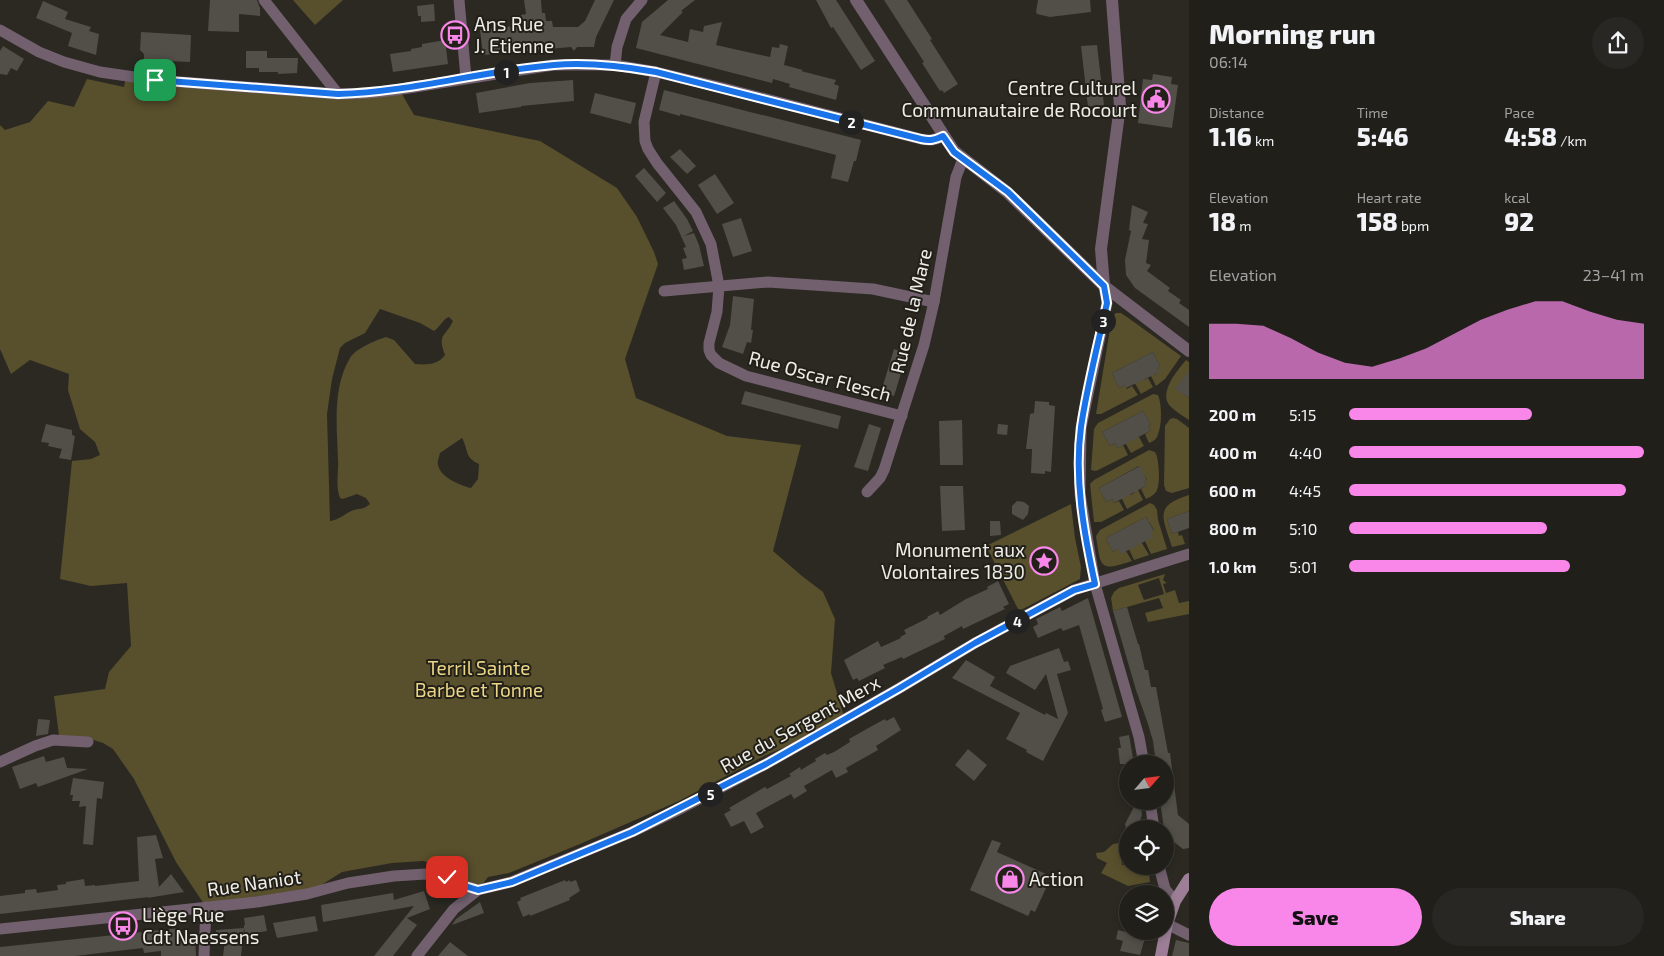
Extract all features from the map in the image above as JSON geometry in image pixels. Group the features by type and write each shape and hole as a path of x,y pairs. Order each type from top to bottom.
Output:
{"main road":[{"path":"1175,902 1189,879"},
{"path":"1160,956 1163,940"}],"street":[{"path":"264,0 338,94"},
{"path":"460,0 466,78"},
{"path":"615,65 617,47 626,19 642,0"},
{"path":"856,0 954,152 1008,192 1104,286 1189,351"},
{"path":"1112,0 1120,106 1101,249 1107,303 1081,428 1079,473 1080,494 1095,584 1139,737 1142,755"},
{"path":"0,30 39,52 64,62 100,72 155,80 338,94 396,90 553,65 615,65 656,72 929,141 943,136"},
{"name":"Rue Oscar Flesch","path":"656,72 644,122 645,141 657,164 688,201 703,224 714,257 719,286 717,312 709,343 709,350 714,360 746,376 902,416"},
{"name":"Rue de la Mare","path":"867,492 880,478 884,470 924,346 934,302 956,177 963,159"},
{"path":"664,291 768,282 873,289 934,302"},
{"name":"Rue du Sergent Merx","path":"418,956 454,909 478,890 512,882 632,832 682,808 782,756 975,643 1074,590 1189,554"},
{"path":"0,762 34,746 53,740 88,742"},
{"name":"Rue Naniot","path":"0,929 257,902 307,894 348,883 394,876 426,874 447,877 478,890"},
{"path":"1162,875 1166,889 1175,902"},
{"path":"204,956 206,907"},
{"path":"1174,928 1189,935"}],"green space":[{"path":"293,0 343,0 315,25"},
{"name":"Terril Sainte Barbe et Tonne","path":"126,76 402,94 414,115 540,141 617,188 637,217 658,264 625,359 636,398 727,436 801,445 773,551 823,592 835,619 831,673 845,720 762,757 679,801 509,873 488,877 478,890 455,869 423,861 392,863 342,872 307,894 206,907 176,862 134,779 113,749 103,743 90,739 59,736 54,696 105,689 109,672 131,646 127,583 91,586 60,579 72,461 91,459 100,455 95,442 80,429 68,390 69,374 30,360 11,374 0,349 0,125 5,130 30,122 48,101 74,107 87,79 124,87","holes":["380,309 420,323 434,331 447,318 449,317 453,321 442,339 445,355 435,363 415,364 394,340 386,337 361,348 350,358 340,382 338,395 338,488 340,498 343,499 357,494 366,498 370,504 330,521 327,414 332,379 340,348 345,343 365,333","462,438 469,456 479,464 478,479 471,488 447,477 440,470 438,464 440,453"]},
{"path":"1116,313 1121,313 1181,356 1165,379 1156,386 1149,372 1152,371 1154,375 1159,372 1157,368 1160,366 1153,352 1112,373 1119,388 1125,385 1127,389 1132,386 1138,395 1101,414 1096,414 1112,317"},
{"path":"1186,360 1189,362 1189,378 1185,376 1176,389 1189,398 1189,420 1170,406 1166,394 1170,382"},
{"path":"1141,376 1143,380 1148,378 1153,387 1141,394 1133,380"},
{"path":"1153,394 1158,395 1161,409 1161,420 1156,439 1149,443 1145,434 1150,431 1148,426 1151,425 1143,411 1102,432 1110,446 1115,443 1118,448 1123,445 1128,455 1096,471 1091,470 1094,429 1098,423"},
{"path":"1173,418 1189,428 1189,488 1172,493 1166,491 1164,485 1165,426"},
{"path":"1139,437 1144,446 1131,453 1123,439"},
{"path":"1149,450 1155,452 1158,459 1159,478 1156,492 1146,499 1141,489 1146,486 1144,482 1147,480 1139,466 1099,488 1106,502 1112,499 1114,503 1119,501 1124,510 1101,522 1094,522 1090,484"},
{"path":"1136,486 1143,500 1127,509 1120,495 1128,491 1131,495 1135,492 1133,488"},
{"path":"1189,495 1189,511 1167,519 1172,534 1178,532 1179,536 1182,535 1185,544 1172,547 1164,521 1165,509 1178,499"},
{"path":"1150,503 1157,510 1158,520 1167,549 1151,554 1143,537 1154,530 1146,517 1106,538 1113,552 1118,549 1126,551 1132,561 1113,566 1104,565 1099,555 1096,536 1100,530"},
{"path":"1071,504 1081,567 1080,579 1019,611 986,546"},
{"path":"1142,543 1149,555 1134,560 1127,545"},
{"path":"1165,574 1163,580 1167,583 1163,584 1166,593 1175,590 1179,603 1189,601 1189,614 1148,622 1145,613 1163,608 1159,598 1113,611 1111,598 1119,588","holes":["1159,578 1164,594 1144,600 1138,585"]},
{"path":"1119,843 1119,875 1149,875 1150,882 1126,885 1101,873 1107,863 1097,858 1096,853 1104,852 1113,844"}],"building":[{"path":"210,0 257,0 260,16 239,14 239,32 208,31"},
{"path":"524,0 541,0 542,13 545,13 546,21 552,21 553,27 578,27 585,21 595,0 614,0 596,37 594,47 577,47 574,51 571,47 483,55 480,30 522,25 521,15 526,14"},
{"path":"668,0 695,0 681,11 683,12 660,35 688,42 690,29 703,32 704,26 722,22 716,45 770,57 772,47 779,48 780,44 788,46 784,65 836,80 834,84 839,86 836,100 789,87 790,84 773,79 772,83 636,48 642,22"},
{"path":"816,0 836,0 875,61 861,70 833,27 831,28"},
{"path":"884,0 907,0 958,84 944,93 942,90 940,91 922,63 924,62"},
{"path":"1038,0 1090,0 1091,12 1050,17 1037,14"},
{"path":"43,1 68,12 65,19 91,27 89,31 99,34 96,55 68,46 72,33 36,18"},
{"path":"434,4 435,21 421,22 417,6"},
{"path":"141,32 191,35 190,62 144,60 144,54 140,50"},
{"path":"445,40 448,64 393,72 390,54 411,51 411,49 422,47 422,44"},
{"path":"1097,45 1104,105 1088,107 1081,46"},
{"path":"3,46 24,59 17,71 11,68 7,75 0,74 0,51"},
{"path":"246,51 267,51 267,58 298,58 297,73 278,74 278,72 259,72 259,68 246,68"},
{"path":"1153,74 1172,77 1171,84 1178,85 1172,128 1138,123 1143,79 1152,80"},
{"path":"573,80 574,101 521,106 479,113 476,93 530,83"},
{"path":"664,90 861,140 848,182 831,178 836,155 659,110"},
{"path":"595,93 636,103 631,124 590,113"},
{"path":"680,149 696,166 687,174 670,157"},
{"path":"644,168 666,193 657,202 635,176"},
{"path":"715,174 734,203 717,214 698,185"},
{"path":"674,201 693,231 684,236 694,233 704,266 684,270 682,259 687,258 683,248 686,247 676,225 663,208"},
{"path":"1132,205 1148,212 1143,223 1148,224 1142,239 1149,240 1146,263 1151,265 1147,271 1170,288 1168,291 1181,300 1179,303 1189,310 1189,327 1135,288 1126,275 1125,260 1131,231 1129,230"},
{"path":"741,218 752,251 733,257 722,224"},
{"path":"733,296 754,299 751,343 747,342 743,354 722,347 730,325"},
{"path":"894,349 907,354 894,396 881,392"},
{"path":"1153,352 1160,366 1157,368 1160,372 1126,388 1125,385 1119,388 1112,373"},
{"path":"1189,370 1189,398 1175,389"},
{"path":"745,391 841,416 838,429 741,404"},
{"path":"1035,401 1049,402 1049,405 1055,406 1051,472 1045,471 1045,474 1031,473 1032,449 1026,449 1030,414 1034,413"},
{"path":"1143,411 1151,425 1148,426 1150,431 1118,448 1115,443 1110,446 1102,432"},
{"path":"962,420 963,465 940,465 939,421"},
{"path":"46,424 72,430 72,435 75,436 71,460 59,458 62,449 48,446 49,443 41,442"},
{"path":"869,424 881,428 868,471 854,467"},
{"path":"998,424 1008,425 1007,435 997,434"},
{"path":"1140,466 1147,481 1144,482 1146,486 1114,503 1112,499 1106,502 1099,488"},
{"path":"940,486 963,486 965,530 942,531"},
{"path":"1017,501 1024,502 1029,506 1028,514 1023,520 1012,514 1012,506"},
{"path":"1189,511 1189,528 1172,534 1167,519"},
{"path":"1146,517 1154,531 1151,532 1153,537 1121,554 1118,549 1113,552 1106,538"},
{"path":"990,521 1000,521 1001,535 990,536"},
{"path":"998,581 1009,604 1003,607 1005,609 963,629 962,626 944,636 945,639 903,659 902,657 883,665 885,668 859,681 857,678 853,680 844,660 878,641 881,647 901,638 906,634 904,630 938,611 940,615 966,599 988,589 987,587"},
{"path":"1088,598 1122,717 1105,722 1079,625 1063,631 1061,628 1038,638 1033,627 1038,624 1036,619 1060,607 1062,611"},
{"path":"1127,607 1145,670 1148,670 1151,687 1156,687 1168,753 1170,755 1155,755 1153,741 1113,611"},
{"path":"1059,648 1064,662 1068,661 1071,670 1057,674 1068,713 1043,761 1006,739 1020,713 952,678 966,660 995,677 990,686 1045,715 1046,713 1058,719 1046,674 1035,690 1006,673 1010,666"},
{"path":"894,717 901,730 876,746 878,750 846,768 848,772 836,778 832,770 804,786 807,791 794,799 791,794 756,813 764,827 751,834 744,821 731,827 724,814 731,810 729,808 765,787 767,789 791,776 789,774 800,767 801,770 825,753 827,755 834,752 850,742 849,739 872,726 885,719 886,721"},
{"path":"38,719 50,720 48,734 36,736"},
{"path":"1129,735 1132,755 1119,756 1118,748 1121,748 1119,737"},
{"path":"968,749 987,765 974,781 955,765"},
{"path":"44,756 46,762 64,757 67,768 88,769 38,787 36,783 20,789 12,767"},
{"path":"73,778 104,782 102,799 97,798 93,845 83,844 86,806 79,807 80,801 72,801 73,795 70,795"},
{"path":"1174,784 1178,815 1189,824 1189,848 1183,849 1174,842 1174,820 1163,820 1161,810 1174,810"},
{"path":"1132,810 1141,810 1140,820 1127,820"},
{"path":"156,835 163,858 155,859 159,887 171,874 184,892 147,898 149,897 0,914 0,896 25,893 25,890 36,889 37,893 58,890 57,885 84,879 85,886 139,881 137,837"},
{"name":"Action","path":"992,840 1001,843 997,852 1046,874 1042,884 1047,886 1035,912 1031,910 1028,916 970,890"},
{"path":"565,880 566,882 570,880 570,882 576,880 580,891 569,898 570,900 523,917 517,902 521,900 520,898"},
{"path":"424,891 430,909 407,918 417,925 393,956 374,956 414,906 323,922 321,905 393,893 394,900"},
{"path":"480,902 484,913 452,925 456,919"},
{"path":"264,915 267,931 245,935 244,918"},
{"path":"315,916 318,931 277,938 273,923"},
{"path":"181,928 181,933 184,932 184,936 195,934 196,956 161,956 161,951 144,953 143,948 75,956 0,956 0,947"},
{"path":"244,928 241,956 223,956 225,940 216,939 216,930"},
{"path":"1118,930 1119,930 1119,940 1116,939"},
{"path":"1120,940 1144,940 1140,955 1120,951 1123,941"},
{"path":"1176,940 1189,943 1189,956 1172,956"},
{"path":"450,942 468,956 438,956"}],"place":[{"name":"Ans Rue J. Etienne","path":"455,35"},
{"name":"Centre Culturel Communautaire de Rocourt","path":"1156,99"},
{"name":"Monument aux Volontaires 1830","path":"1044,561"},
{"name":"Action","path":"1010,879"},
{"name":"Liège Rue Cdt Naessens","path":"123,926"}],"route":[{"path":"155,80 338,94 396,90 564,64 615,65 656,72 929,141 943,136 954,152 1008,192 1104,286 1107,303 1081,428 1079,482 1095,584 1074,590 975,643 766,764 632,832 512,882 478,890 447,877"}]}
